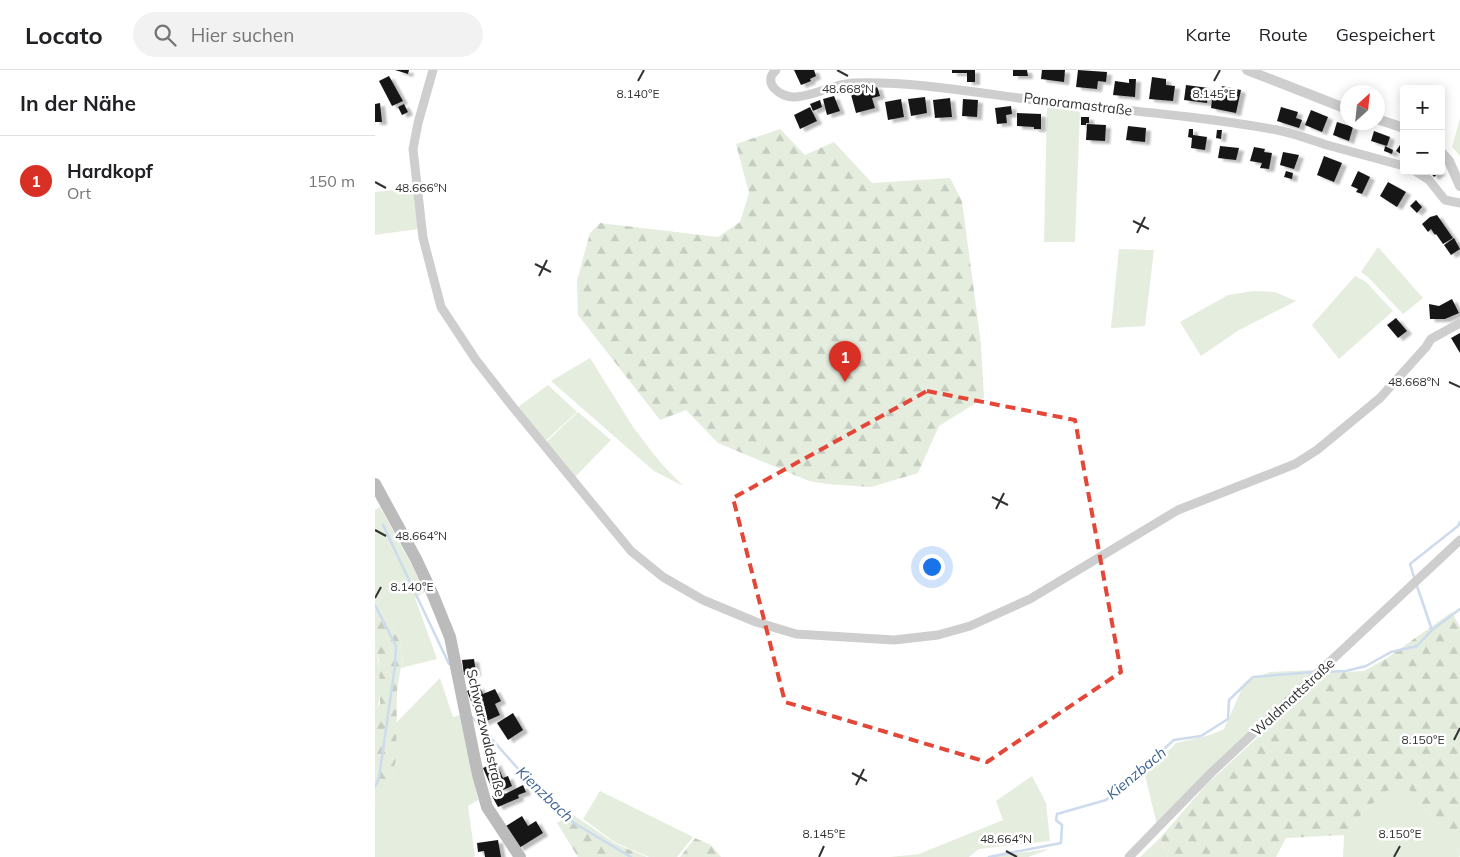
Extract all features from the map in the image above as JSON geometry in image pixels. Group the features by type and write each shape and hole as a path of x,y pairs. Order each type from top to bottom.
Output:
{"main road":[{"name":"Schwarzwaldstraße","path":"375,484 433,595 450,637 478,775 487,807 520,857"}],"street":[{"path":"433,70 418,123 413,149 423,238 441,307 476,360 631,551 663,577 703,600 756,622 796,634 894,640 938,635 970,626 1004,611 1029,599 1177,510 1295,464 1317,450 1380,398 1421,353 1431,339 1460,323"},
{"name":"Panoramastraße","path":"776,70 771,81 773,88 780,94 790,98 804,96 839,84 921,85 1208,119 1279,130 1400,165"},
{"path":"1247,70 1340,106"},
{"path":"1385,122 1400,127"},
{"path":"1445,156 1449,161 1460,186"},
{"path":"1421,175 1429,180 1445,200 1460,203"},
{"name":"Waldmattstraße","path":"1129,857 1212,772 1460,540"}],"highlighted area":[{"path":"927,391 1075,420 1121,672 987,762 785,702 733,498"}],"green space":[{"path":"1047,107 1080,111 1075,242 1044,242"},
{"path":"1460,118 1460,156 1452,147"},
{"path":"780,129 805,155 834,142 872,183 950,178 962,201 981,344 984,398 939,426 918,473 871,487 809,481 718,443 686,410 660,420 578,315 577,281 590,233 600,223 718,237 740,222 749,193 736,144"},
{"path":"413,188 418,229 375,235 375,192"},
{"path":"1378,247 1423,298 1403,314 1361,272"},
{"path":"1119,249 1154,250 1145,326 1111,328"},
{"path":"1355,276 1366,282 1393,311 1339,359 1312,325"},
{"path":"1254,291 1275,292 1296,301 1239,330 1201,356 1180,322 1228,295"},
{"path":"590,358 633,427 659,461 683,486 654,471 551,381"},
{"path":"548,385 577,412 544,442 518,407"},
{"path":"578,412 611,440 574,478 545,443"},
{"path":"380,507 426,591 415,598 437,659 401,668 403,654 400,640 375,602 375,510"},
{"path":"375,602 400,640 403,654 397,691 396,760 393,771 375,803 375,711 380,703 379,660 375,645"},
{"path":"1452,612 1460,627 1460,855 1458,849 1401,780 1366,809 1344,835 1286,838 1276,857 1168,857 1160,838 1206,785 1327,673 1364,671 1387,658"},
{"path":"375,645 379,669 380,697 375,711"},
{"path":"1317,670 1157,825 1145,775 1176,743 1210,735 1224,729 1245,682 1270,672"},
{"path":"440,678 453,717 460,715 478,800 468,806 475,856 375,857 375,803 393,771 396,760 396,723"},
{"path":"1032,776 1046,803 1050,841 979,849 969,857 890,857 919,854 1003,820 996,801"},
{"path":"1401,780 1458,849 1459,857 1343,857 1344,835 1366,809"},
{"path":"600,791 693,837 677,857 649,857 616,843 583,819"},
{"path":"572,814 616,844 647,857 578,857 557,823"},
{"path":"695,838 711,845 721,857 680,857"},
{"path":"1160,838 1168,857 1140,857"},
{"path":"1050,849 1028,857 985,857"}],"building":[{"path":"395,70 409,70 408,74"},
{"path":"794,70 814,70 816,76 810,79 811,81 801,85"},
{"path":"952,70 975,70 975,82 967,82 967,73 952,73"},
{"path":"1013,70 1027,70 1028,76 1013,76"},
{"path":"1042,70 1065,70 1064,82 1041,79"},
{"path":"1078,70 1107,72 1106,82 1098,81 1097,89 1076,87"},
{"path":"389,76 403,101 392,106 379,81"},
{"path":"1152,77 1166,79 1166,85 1175,86 1173,101 1149,99"},
{"path":"1129,79 1136,79 1135,97 1113,95 1115,81 1129,83"},
{"path":"1186,85 1209,88 1207,103 1184,100"},
{"path":"867,86 868,88 877,86 880,96 872,98 875,108 856,113 850,91"},
{"path":"1222,86 1241,90 1236,113 1211,108 1212,99 1219,100"},
{"path":"834,96 840,111 827,115 823,99"},
{"path":"925,97 927,113 911,116 908,99"},
{"path":"950,98 952,117 935,118 933,100"},
{"path":"901,99 904,117 888,120 885,102"},
{"path":"963,99 978,100 977,117 962,116"},
{"path":"820,100 822,107 813,111 810,104"},
{"path":"380,103 382,122 375,122 375,104"},
{"path":"404,104 408,112 402,115 398,107"},
{"path":"1011,106 1012,114 1006,115 1007,123 997,124 995,108"},
{"path":"810,107 817,121 800,129 794,115"},
{"path":"1281,107 1298,112 1296,118 1302,120 1299,128 1277,121"},
{"path":"1311,110 1328,117 1322,132 1305,125"},
{"path":"1017,113 1041,114 1041,129 1017,126"},
{"path":"1081,117 1089,117 1089,123 1081,125"},
{"path":"1337,122 1340,123 1340,130 1352,130 1349,141 1333,135"},
{"path":"1087,124 1106,125 1105,141 1086,140"},
{"path":"1128,126 1146,128 1145,142 1126,140"},
{"path":"1189,129 1193,129 1193,135 1207,137 1205,150 1191,148 1192,138 1188,137"},
{"path":"1217,130 1222,130 1221,139 1216,138"},
{"path":"1374,131 1390,137 1387,146 1371,141"},
{"path":"1400,145 1400,154 1396,151"},
{"path":"1220,146 1239,148 1236,160 1218,158"},
{"path":"1385,146 1393,150 1392,154 1384,151"},
{"path":"1254,147 1265,149 1264,152 1272,153 1269,169 1260,168 1262,163 1250,161"},
{"path":"1283,152 1299,155 1294,169 1280,165"},
{"path":"1324,156 1342,163 1334,182 1317,175"},
{"path":"1286,171 1293,173 1292,179 1284,177"},
{"path":"1358,171 1370,177 1362,194 1356,192 1358,189 1351,186"},
{"path":"1388,182 1406,192 1397,207 1380,196"},
{"path":"1416,200 1422,207 1417,213 1410,206"},
{"path":"1437,215 1453,238 1443,244 1431,229 1428,232 1422,224 1430,217"},
{"path":"1454,238 1460,249 1451,255 1444,245"},
{"path":"1452,299 1459,313 1445,319 1430,319 1429,304 1439,306"},
{"path":"1396,318 1407,331 1398,338 1387,325"},
{"path":"1460,333 1460,353 1451,338"},
{"path":"474,659 476,673 464,675 462,660"},
{"path":"479,686 483,694 495,689 501,701 495,704 500,715 480,724 467,691"},
{"path":"513,713 523,730 508,740 497,723"},
{"path":"496,762 503,778 508,776 512,786 503,790 502,787 493,791 483,768"},
{"path":"523,785 526,792 518,795 519,798 498,807 492,796 503,791 505,794"},
{"path":"522,816 528,826 536,821 543,833 519,848 506,826"},
{"path":"498,840 501,857 485,857 484,851 478,852 477,843"}],"waterway":[{"name":"Kienzbach","path":"1414,577 1410,564 1458,526 1460,522"},
{"name":"Kienzbach","path":"383,525 449,664"},
{"name":"Kienzbach","path":"1325,672 1346,671 1366,666 1391,652 1417,646 1432,630 1417,586"},
{"path":"375,605 396,646 395,666 379,778 375,787"},
{"path":"1432,630 1460,609"},
{"name":"Kienzbach","path":"989,857 1061,843 1062,825 1056,820 1057,814 1106,800 1174,740 1201,736 1228,719 1229,700 1253,677 1314,672"},
{"name":"Kienzbach","path":"472,717 529,781 574,823 631,857"}],"place":[{"name":"Hardkopf","path":"845,382"}]}
